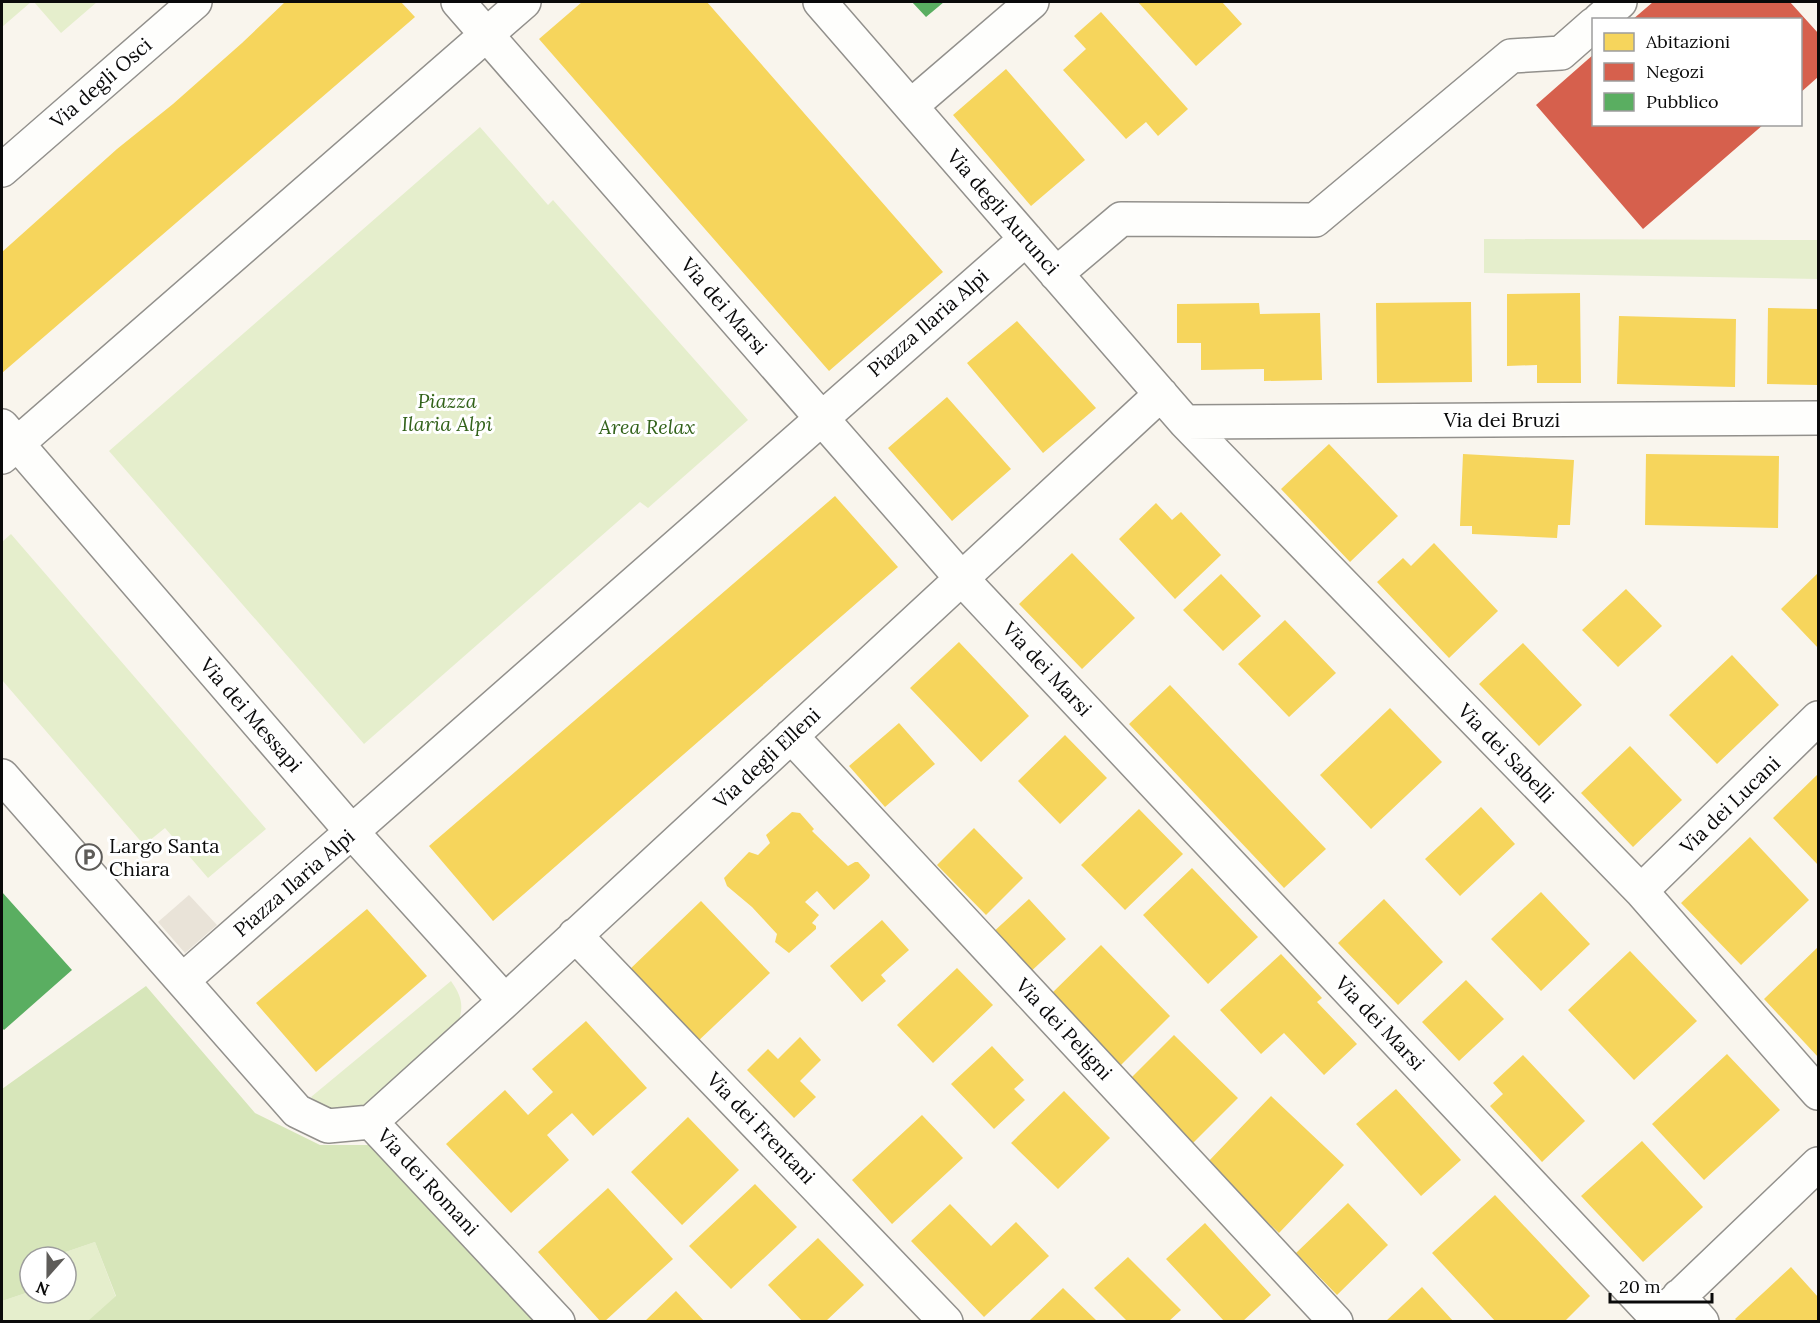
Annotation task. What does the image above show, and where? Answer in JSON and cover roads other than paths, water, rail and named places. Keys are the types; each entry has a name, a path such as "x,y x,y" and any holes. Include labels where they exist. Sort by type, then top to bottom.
{"street":[{"name":"Via degli Osci","path":"3,167 195,2"},
{"name":"Via dei Marsi","path":"458,2 962,579 1663,1312 1702,1322"},
{"path":"7,442 524,2"},
{"name":"Via degli Aurunci","path":"820,2 1185,422"},
{"path":"911,106 1032,2"},
{"path":"1601,18 1620,2"},
{"path":"1056,274 1121,219 1315,220 1511,56 1561,53 1592,25"},
{"name":"Piazza Ilaria Alpi","path":"183,980 1026,239"},
{"name":"Via degli Elleni","path":"371,1122 505,1001 1161,394"},
{"name":"Via dei Bruzi","path":"1185,422 1818,418"},
{"name":"Via dei Sabelli","path":"1185,422 1641,891 1818,1093"},
{"name":"Via dei Messapi","path":"7,442 352,832 505,1001"},
{"name":"Via dei Lucani","path":"1641,891 1818,718"},
{"name":"Via dei Peligni","path":"791,736 1336,1322"},
{"path":"2,776 183,980"},
{"name":"Via dei Frentani","path":"575,935 946,1322"},
{"name":"Via dei Romani","path":"183,980 297,1111 328,1126 371,1122 558,1322"},
{"path":"1663,1312 1818,1164"}],"place":[{"name":"Largo Santa Chiara","path":"89,857"}],"park label":[{"name":"Area Relax","path":"647,427"}]}
